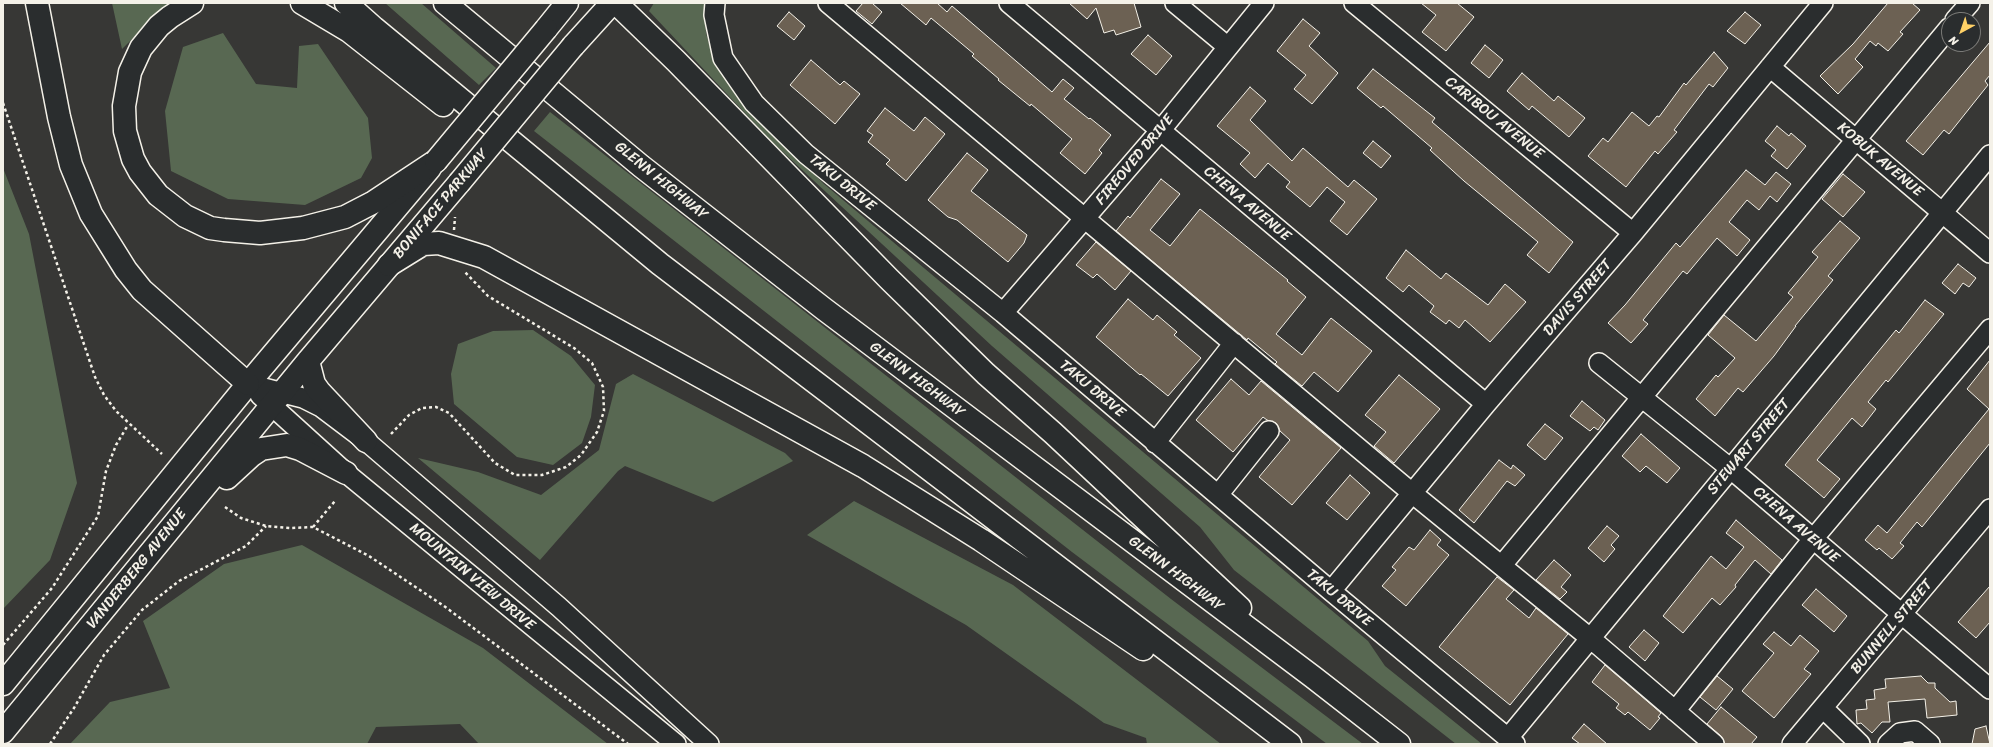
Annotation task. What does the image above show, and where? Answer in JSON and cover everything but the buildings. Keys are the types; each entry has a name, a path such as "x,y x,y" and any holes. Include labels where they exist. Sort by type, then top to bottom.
{"main road":[{"path":"38,3 59,117 71,165 91,214 126,270 142,290 248,384"},
{"path":"192,3 174,14 159,26 141,48 130,72 124,106 125,131 131,153 140,172 158,195 184,216 210,228 224,230 260,233 303,228 345,217 368,205 436,161"},
{"path":"302,3 350,31 532,174 660,264 1290,744"},
{"path":"346,3 374,28 660,264"},
{"name":"GLENN HIGHWAY","path":"445,3 641,166 824,309 1313,677 1399,744"},
{"name":"BONIFACE PARKWAY","path":"248,384 567,3"},
{"name":"BONIFACE PARKWAY","path":"278,399 308,361 573,46 612,3"},
{"path":"616,3 676,61 889,279 981,368 1197,566 1313,677"},
{"path":"389,265 422,244 439,243 484,257 863,466 981,540 1283,744"},
{"path":"308,361 314,384 319,391 366,441"},
{"name":"VANDERBERG AVENUE","path":"3,684 248,384"},
{"name":"VANDERBERG AVENUE","path":"3,732 278,399"},
{"path":"144,560 234,471 261,449 287,445 300,449 346,473"}],"street":[{"name":"TAKU DRIVE","path":"715,3 714,15 723,58 754,103 806,154 1003,313 1331,591 1512,741"},
{"path":"828,3 1412,493 1590,638 1714,744"},
{"name":"CHENA AVENUE","path":"1009,3 1486,404"},
{"path":"1175,3 1228,47"},
{"name":"FIREOVED DRIVE","path":"1003,313 1160,131 1264,3"},
{"name":"CARIBOU AVENUE","path":"1354,3 1633,233"},
{"name":"DAVIS STREET","path":"1331,591 1486,404 1633,233 1823,3"},
{"path":"1963,12 1970,3"},
{"path":"1502,565 1941,38"},
{"name":"KOBUK AVENUE","path":"1770,66 1990,253"},
{"name":"STEWART STREET","path":"1512,741 1590,638 1990,155"},
{"path":"1675,711 1813,539 1990,330"},
{"path":"1155,442 1234,343"},
{"name":"CHENA AVENUE","path":"1599,363 1730,469 1902,615 1989,685"},
{"path":"248,384 278,399 302,398 321,407 366,441 559,607 709,744"},
{"name":"MOUNTAIN VIEW DRIVE","path":"278,399 346,473 676,744"},
{"path":"1218,495 1269,431"},
{"name":"BUNNELL STREET","path":"1792,744 1990,509"},
{"path":"1823,708 1860,744"},
{"path":"1888,744 1900,733 1915,731 1930,744"}],"path":[{"path":"3,104 95,377 104,395 128,425 162,454"},
{"path":"391,434 409,415 422,408 436,407 449,413 496,463 515,475 542,475 566,467 581,455 597,432 604,411 603,387 592,363 574,348 488,296 460,266 455,247 454,224 456,215"},
{"path":"3,645 52,588 98,516 106,471 116,446 128,425"},
{"path":"313,527 335,502"},
{"path":"225,507 241,518 266,526 290,528 313,527 369,556 444,606 628,744"},
{"path":"50,744 74,708 104,655 142,610 179,581 246,546 266,526"}],"green space":[{"path":"112,3 169,3 122,49"},
{"path":"385,3 421,3 496,68 479,85"},
{"path":"654,3 705,3 706,33 714,62 738,99 824,184 1368,641 1385,666 1482,744 1456,744 1234,570 1200,527 992,346 772,142 649,11"},
{"path":"223,33 256,84 297,88 299,46 318,44 368,118 372,158 361,178 305,205 228,199 171,171 165,111 183,47"},
{"path":"550,112 1171,599 1363,744 1327,744 1072,552 534,131"},
{"path":"3,168 29,234 77,483 50,560 3,609"},
{"path":"533,330 571,356 595,385 591,417 582,443 553,465 517,457 454,404 451,374 458,344 493,331"},
{"path":"633,374 785,453 793,461 713,502 625,466 618,471 540,560 418,458 478,472 541,495 599,450 616,384"},
{"path":"854,501 1013,585 1221,744 1147,744 1146,738 1104,723 966,625 807,535"},
{"path":"302,545 483,648 608,744 479,744 460,724 376,727 367,744 70,744 110,702 170,688 143,621 224,564"}]}
